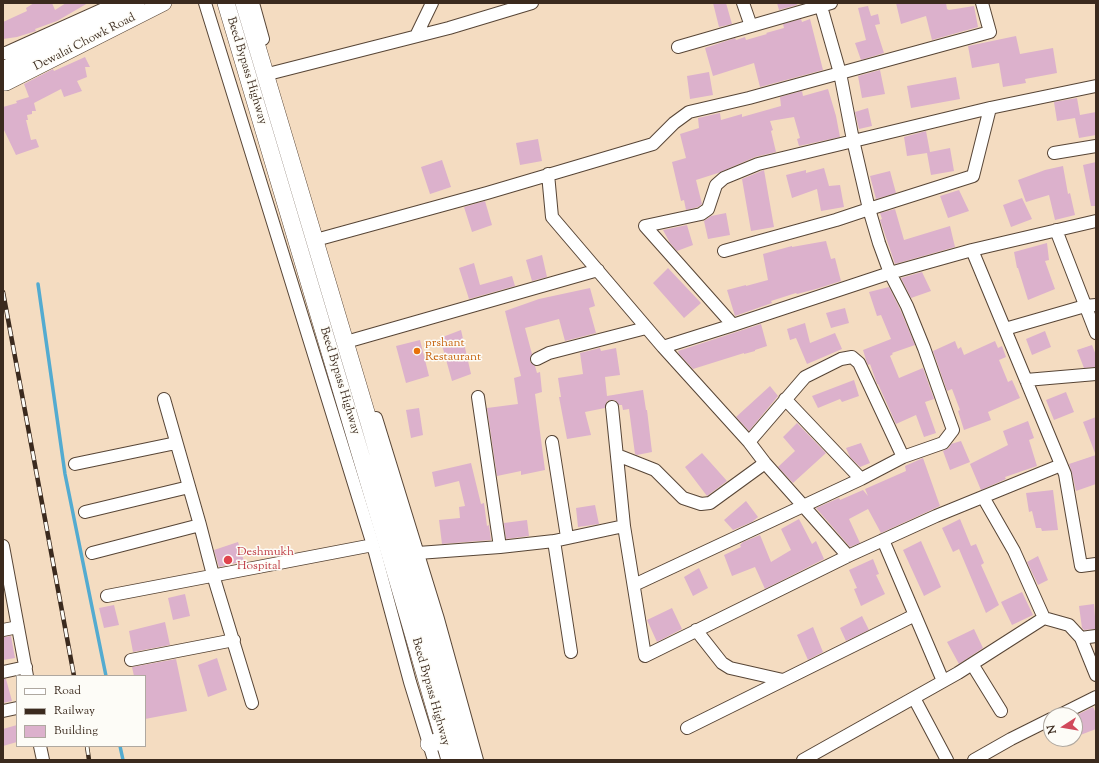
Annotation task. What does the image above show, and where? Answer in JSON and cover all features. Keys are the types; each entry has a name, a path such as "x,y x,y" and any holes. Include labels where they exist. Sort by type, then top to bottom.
{"highway":[{"name":"Beed Bypass Highway","path":"226,3 407,561"},
{"name":"Beed Bypass Highway","path":"244,3 368,419 407,561 450,760"},
{"name":"Beed Bypass Highway","path":"447,742 467,760"}],"main road":[{"name":"Dewalai Chowk Road","path":"5,76 137,3"},
{"name":"Dewalai Chowk Road","path":"5,76 164,3"}],"street":[{"path":"3,53 6,53 116,3"},
{"path":"205,3 373,545 410,682 447,742 477,760"},
{"path":"253,3 272,73 323,238 352,340 407,561 438,619 447,742"},
{"path":"422,35 432,3"},
{"path":"272,73 449,28 532,3"},
{"path":"743,3 751,26"},
{"path":"323,238 487,193 506,186 653,144 674,123 689,112 749,98 990,32 982,3"},
{"path":"634,585 861,479 903,457 943,443 953,430 924,348 907,306 890,272 868,208 824,4 678,47"},
{"path":"733,325 645,226 701,214 708,209 716,185 724,178 751,167 853,140 990,108 1096,86"},
{"path":"724,251 836,220 868,208 973,176 990,108"},
{"path":"1054,154 1096,146"},
{"path":"548,174 552,218 646,328 749,442 765,463 848,556"},
{"path":"663,347 890,272 972,250 1096,222"},
{"path":"1056,230 1091,305 1096,333"},
{"path":"972,250 1065,474 1080,566 1096,564"},
{"path":"352,340 598,270"},
{"path":"1005,329 1091,305"},
{"path":"537,358 549,353 646,328"},
{"path":"749,442 805,377 841,359 852,357 859,363 903,457"},
{"path":"1026,380 1096,374"},
{"path":"478,397 500,547"},
{"path":"164,399 213,575 252,703"},
{"path":"785,399 861,479"},
{"path":"612,407 624,526 645,656 882,540 1061,464"},
{"path":"552,442 567,537"},
{"path":"75,464 176,443"},
{"path":"617,455 655,470 683,498 701,504 710,503 765,463"},
{"path":"85,512 189,487"},
{"path":"983,497 1014,551 1044,618"},
{"path":"92,553 200,525"},
{"path":"407,561 554,540 624,526"},
{"path":"554,540 571,652"},
{"path":"882,540 943,681"},
{"path":"107,596 373,545"},
{"path":"3,546 7,584 27,672 3,672"},
{"path":"688,728 915,615"},
{"path":"803,760 972,664 1044,618 1070,625 1081,638 1096,675"},
{"path":"3,630 18,627"},
{"path":"696,630 722,663 730,668 783,680"},
{"path":"1081,638 1096,636"},
{"path":"131,660 234,640"},
{"path":"972,664 1001,711"},
{"path":"1076,707 1096,697"},
{"path":"914,698 947,760"},
{"path":"3,711 16,708"},
{"path":"974,760 1043,723"},
{"path":"40,747 43,760"}],"building":[{"path":"34,3 52,3 55,10 66,3 88,3 57,21 35,29 36,31 17,37 3,39 3,22 27,11 26,8"},
{"path":"713,3 726,3 732,24 719,27"},
{"path":"777,3 796,3 797,5 779,10"},
{"path":"896,3 946,3 947,9 949,10 974,6 978,27 932,40 926,16 901,24"},
{"path":"868,6 871,16 878,14 880,24 875,25 884,53 861,60 855,43 866,40 858,8"},
{"path":"801,19 802,22 810,19 823,70 760,87 754,63 713,76 705,48 735,38 736,40 745,37 746,40 767,34 766,33 784,28 783,24"},
{"path":"1016,36 1020,54 1053,48 1057,73 1025,79 1026,83 1003,87 999,63 972,68 968,46"},
{"path":"85,57 90,67 85,67 87,77 77,81 82,91 64,97 61,89 34,103 36,111 32,111 32,114 27,115 28,120 26,120 31,140 36,139 39,147 16,155 3,128 3,107 17,103 16,101 29,97 24,84 53,69 54,71"},
{"path":"880,70 885,94 862,98 858,76"},
{"path":"709,72 713,95 690,99 687,76"},
{"path":"956,77 960,99 911,108 907,86"},
{"path":"828,89 836,116 840,137 799,146 797,139 800,138 794,117 770,121 773,130 771,131 776,152 755,157 718,173 696,180 702,204 698,207 686,210 684,200 681,201 672,162 686,158 680,134 699,128 698,118 720,113 721,120 742,114 742,117 781,106 780,97 802,91 803,96"},
{"path":"1077,98 1080,115 1096,112 1096,135 1079,138 1075,118 1057,121 1054,102"},
{"path":"868,108 872,126 859,129 855,112"},
{"path":"926,131 930,152 950,148 954,171 931,175 927,153 907,156 904,137"},
{"path":"538,139 542,161 520,165 516,143"},
{"path":"442,160 451,187 430,194 421,167"},
{"path":"1096,162 1096,206 1091,206 1083,165"},
{"path":"1063,166 1068,194 1070,193 1075,215 1055,220 1049,195 1026,202 1018,180 1045,170"},
{"path":"824,168 829,186 840,185 844,207 821,211 817,189 792,198 786,175 806,170 806,173"},
{"path":"764,170 774,227 751,231 742,179"},
{"path":"890,171 896,193 876,199 870,176"},
{"path":"959,190 969,211 948,218 940,196"},
{"path":"1022,198 1032,219 1011,227 1003,205"},
{"path":"485,201 492,225 472,232 464,207"},
{"path":"895,209 904,240 950,226 955,247 895,264 880,220 882,219 880,213"},
{"path":"726,213 730,235 708,239 704,221 711,216"},
{"path":"687,225 693,245 677,251 670,243 663,230"},
{"path":"826,241 831,259 835,258 841,281 771,301 772,303 735,316 727,290 768,280 763,254 792,246"},
{"path":"1047,243 1049,260 1045,261 1055,289 1028,300 1017,268 1014,252"},
{"path":"542,255 547,277 532,281 526,260"},
{"path":"474,263 480,285 512,276 515,286 469,299 459,268"},
{"path":"668,268 701,303 684,318 653,283"},
{"path":"922,272 931,291 911,298 901,278"},
{"path":"889,287 915,345 892,353 893,354 890,356 899,378 923,368 934,399 925,402 936,433 924,437 916,415 896,424 877,384 870,364 868,365 867,363 863,350 891,339 881,315 877,316 869,292"},
{"path":"590,288 595,306 589,308 596,333 565,341 559,319 525,328 532,354 530,362 535,366 537,373 540,372 542,392 535,394 545,470 521,475 521,471 497,476 487,408 518,404 514,378 521,376 505,311 539,299"},
{"path":"845,308 849,323 831,328 826,313"},
{"path":"805,323 810,343 835,333 842,349 807,364 796,338 790,340 787,329"},
{"path":"761,324 767,346 755,351 693,369 679,354 678,351"},
{"path":"461,330 471,374 452,381 440,338"},
{"path":"1045,331 1051,347 1032,355 1026,339"},
{"path":"420,340 429,376 406,383 396,346"},
{"path":"955,341 958,349 961,347 964,355 995,341 998,348 1002,346 1006,357 999,360 1008,382 1012,380 1020,398 988,412 991,420 964,430 958,411 960,410 952,389 947,391 933,351"},
{"path":"1092,345 1096,355 1096,367 1084,368 1077,350"},
{"path":"600,348 601,351 616,348 620,375 605,377 607,396 643,390 652,452 637,455 635,454 629,409 623,410 622,405 619,405 615,400 607,401 605,408 585,412 591,435 567,439 559,397 561,397 558,378 583,374 580,353"},
{"path":"854,380 859,396 842,402 840,399 818,408 812,396"},
{"path":"770,386 778,396 749,431 736,417"},
{"path":"1066,392 1074,412 1054,420 1046,400"},
{"path":"419,408 423,435 411,438 406,410"},
{"path":"1096,417 1096,453 1095,453 1083,422"},
{"path":"1028,421 1034,438 1029,440 1037,466 1005,477 1006,479 981,490 970,464 1008,445 1003,431"},
{"path":"797,423 826,453 793,483 778,467 795,451 783,437"},
{"path":"961,441 970,462 950,470 943,451 949,448 951,444"},
{"path":"861,443 870,463 860,467 850,457 846,448"},
{"path":"702,453 727,481 707,496 685,467"},
{"path":"1096,455 1096,484 1076,491 1069,464"},
{"path":"923,458 940,506 881,533 868,509 849,519 860,543 850,547 816,508 863,490 868,496 865,489 906,471 905,466"},
{"path":"471,463 481,504 484,503 487,526 489,525 491,540 442,544 439,520 460,518 459,507 465,506 459,481 435,487 432,472"},
{"path":"1053,490 1058,530 1042,531 1041,528 1036,528 1032,511 1029,512 1026,493"},
{"path":"746,501 758,517 752,522 733,530 724,520"},
{"path":"595,505 599,524 578,527 576,508"},
{"path":"799,519 812,544 816,541 824,559 765,589 755,567 732,576 724,555 741,547 740,545 743,542 760,535 771,562 791,550 781,529"},
{"path":"960,519 971,546 976,544 984,563 981,565 999,605 986,613 959,549 953,552 942,528"},
{"path":"527,520 529,536 506,539 504,523"},
{"path":"921,541 941,587 924,596 903,550"},
{"path":"238,542 244,561 219,567 214,550"},
{"path":"1038,556 1048,580 1038,585 1027,562"},
{"path":"873,559 879,574 876,575 885,594 861,606 854,589 857,588 849,570"},
{"path":"699,568 708,588 693,596 684,577"},
{"path":"1022,592 1033,615 1012,625 1001,602"},
{"path":"185,594 190,616 173,620 168,598"},
{"path":"1094,604 1096,629 1084,630 1082,628 1079,606"},
{"path":"114,605 119,625 104,628 99,608"},
{"path":"672,608 682,629 657,642 647,620"},
{"path":"862,616 869,630 846,641 840,628"},
{"path":"165,622 170,645 133,652 129,631"},
{"path":"813,627 823,652 808,660 797,635"},
{"path":"974,629 983,648 959,664 947,642"},
{"path":"11,636 15,658 3,660 3,637"},
{"path":"217,658 227,690 208,697 198,665"},
{"path":"176,659 187,711 146,719 146,675 134,675 132,667"},
{"path":"3,679 6,679 12,701 3,703"},
{"path":"1093,707 1096,713 1096,729 1083,734 1083,712"},
{"path":"16,725 16,742 3,746 3,729"}],"waterway":[{"path":"38,284 65,474 106,675"},
{"path":"120,747 123,760"}],"railway":[{"path":"3,292 74,675"},
{"path":"87,747 89,760"}],"place":[{"name":"prshant Restaurant","path":"417,351"},
{"name":"Deshmukh Hospital","path":"228,560"}]}
